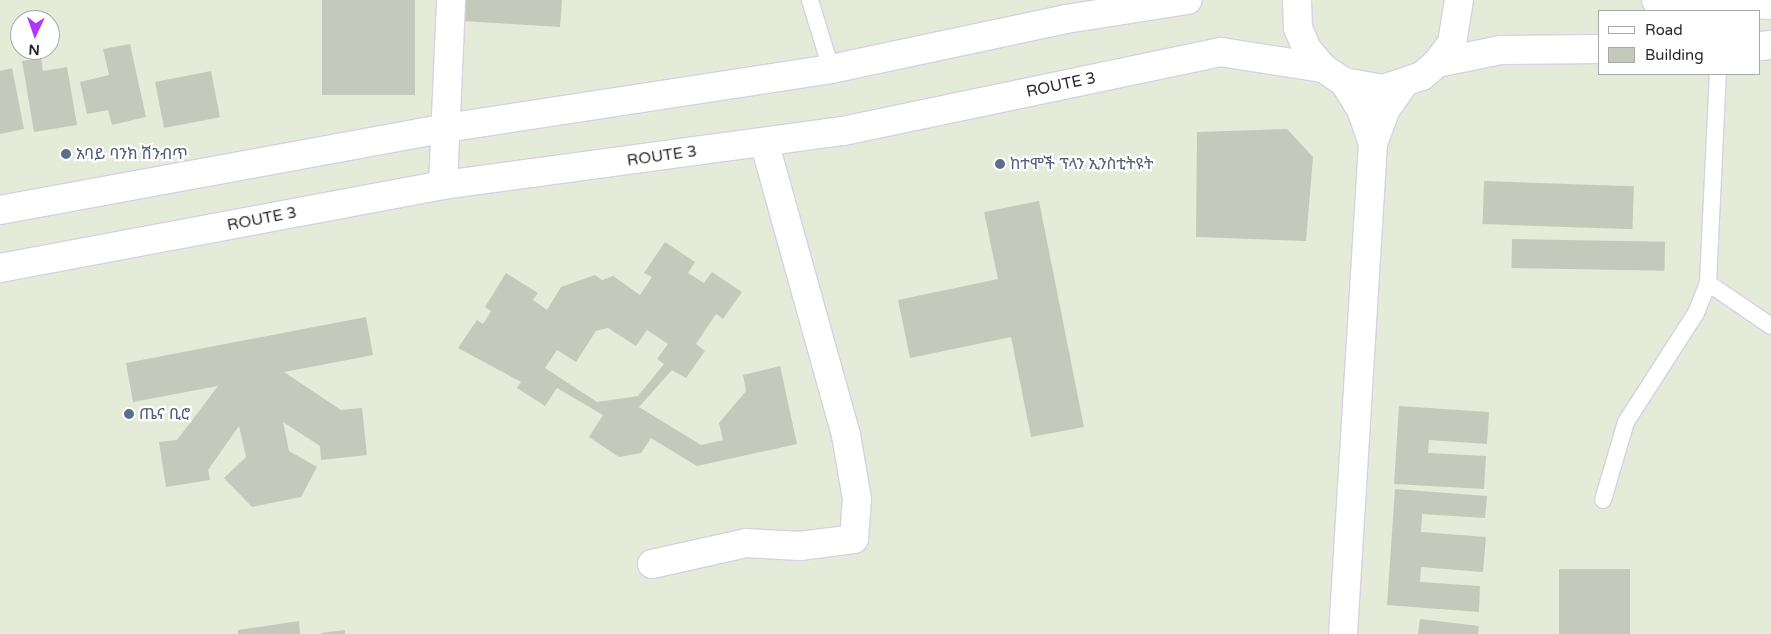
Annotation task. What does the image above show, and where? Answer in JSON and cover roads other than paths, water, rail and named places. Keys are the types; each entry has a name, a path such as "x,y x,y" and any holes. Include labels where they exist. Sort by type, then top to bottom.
{"main road":[{"path":"443,185 451,0"},
{"path":"1066,19 1097,0"},
{"path":"0,210 446,128 831,69 1066,19 1188,0"},
{"path":"1297,0 1298,28 1308,49 1333,75 1361,109 1373,144"},
{"path":"1343,634 1373,144 1386,109 1403,85 1437,63 1452,43 1459,0"},
{"path":"1656,0 1771,5"},
{"path":"1437,63 1501,50 1598,48"},
{"name":"ROUTE 3","path":"0,268 443,185 842,131 1222,52 1333,75 1383,89 1403,85"},
{"path":"652,564 746,543 800,546 854,539 857,499 846,435 764,142"}],"lane":[{"path":"810,0 831,69"},
{"path":"1603,500 1626,422 1696,313 1708,283 1718,75"},
{"path":"1708,283 1771,326"}],"place":[{"name":"አባይ ባንክ ሽንብጥ","path":"66,154"},
{"name":"ከተሞች ፕላን ኢንስቲትዩት","path":"1000,164"},
{"name":"ጤና ቢሮ","path":"129,414"}]}
